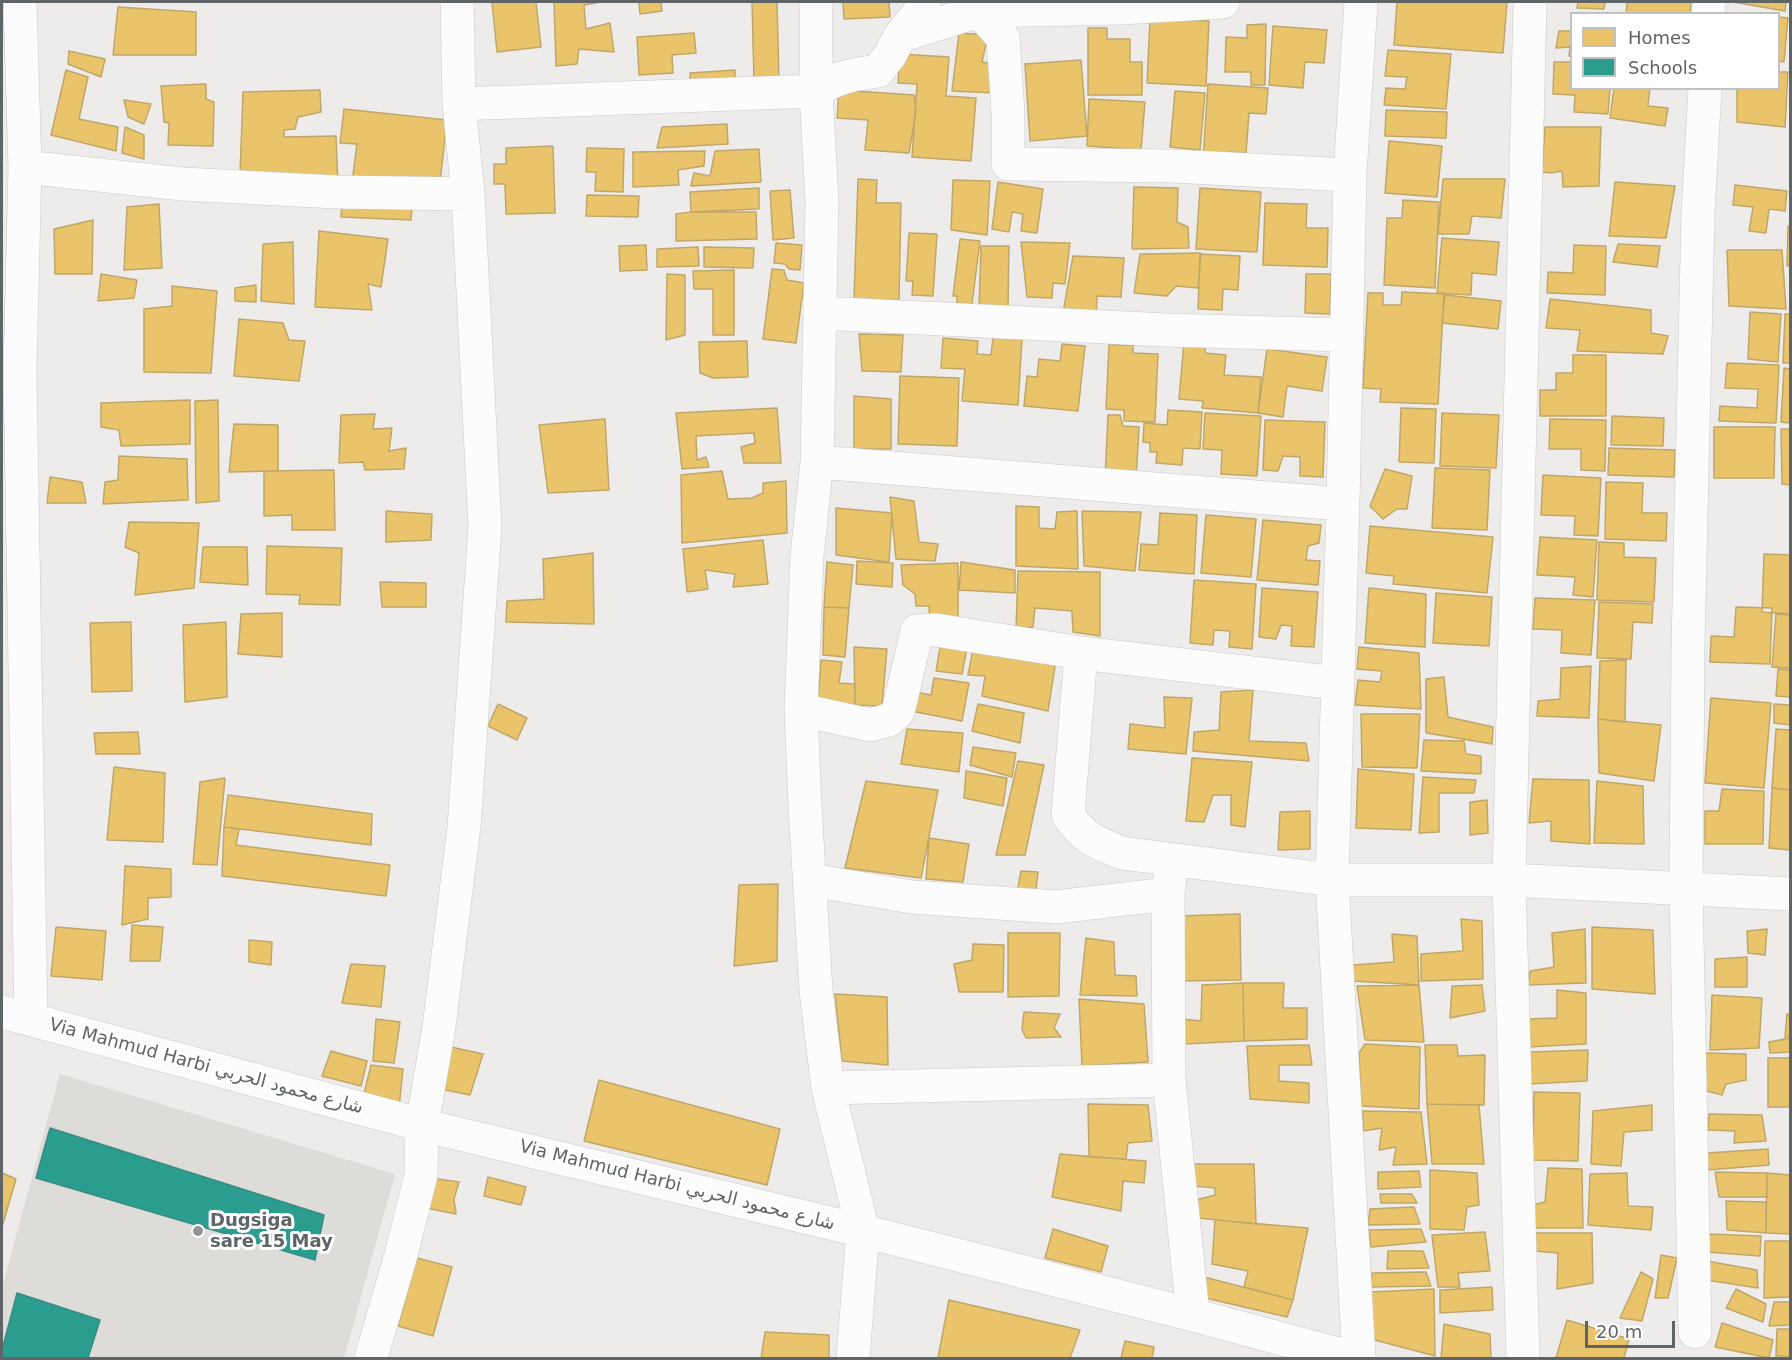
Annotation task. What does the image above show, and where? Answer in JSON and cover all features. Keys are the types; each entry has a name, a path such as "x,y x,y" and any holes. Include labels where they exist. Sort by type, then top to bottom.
{"street":[{"path":"16,1016 20,371 24,166 20,2"},
{"path":"371,1359 421,1175 422,1125 439,1027 464,827 485,527 468,194 459,104 457,2"},
{"path":"816,2 816,91 822,202 817,462 807,556 801,710 816,991 828,1088 863,1231 853,1359"},
{"path":"459,104 816,91 834,80 853,74 878,71 900,36 921,10 924,2"},
{"path":"900,36 979,11 1120,8 1223,2"},
{"path":"1359,1359 1332,880 1350,175 1361,2"},
{"path":"1523,1359 1509,880 1530,2"},
{"path":"979,11 1003,38 1008,113 1008,164 1172,166 1350,175"},
{"path":"1695,1332 1686,888 1689,576 1698,213 1705,90"},
{"path":"24,166 182,184 336,192 468,194"},
{"path":"820,313 1155,329 1346,335"},
{"path":"817,462 1343,504"},
{"path":"801,710 870,725 889,720 898,712 917,631 936,630 1080,653 1337,683"},
{"path":"1080,653 1068,815 1077,828 1094,841 1122,853 1332,880 1509,880 1791,894"},
{"path":"1172,860 1168,894 1169,1080 1193,1315"},
{"path":"810,880 912,897 1056,907 1168,894"},
{"name":"Via Mahmud Harbi شارع محمود الحربي","path":"16,1016 422,1125 863,1231 1193,1315 1353,1359"},
{"path":"828,1088 1169,1080"}],"shaded area":[{"name":"Dugsiga sare 15 May","path":"60,1074 395,1174 344,1358 2,1358 2,1288"}],"building: Homes":[{"path":"492,2 536,2 541,47 497,52"},
{"path":"554,2 601,2 584,5 586,29 610,23 614,52 579,49 577,64 556,66"},
{"path":"639,2 661,2 662,11 640,14"},
{"path":"752,2 777,2 779,81 754,81"},
{"path":"843,2 889,2 890,17 844,19"},
{"path":"1397,2 1507,2 1503,53 1394,45"},
{"path":"1578,2 1605,2 1604,9 1577,8"},
{"path":"1627,2 1691,2 1690,12 1626,12"},
{"path":"1733,2 1786,2 1785,11"},
{"path":"118,7 196,12 196,55 113,55"},
{"path":"1780,17 1788,18 1784,62 1780,61"},
{"path":"1150,19 1209,21 1206,86 1147,83"},
{"path":"1266,24 1265,85 1251,85 1251,72 1225,72 1226,37 1247,38 1247,25"},
{"path":"1273,26 1327,30 1324,63 1305,62 1303,88 1269,85"},
{"path":"1088,28 1107,28 1107,39 1130,39 1130,62 1142,62 1142,95 1088,95"},
{"path":"1559,31 1570,31 1570,47 1556,48"},
{"path":"694,33 696,53 672,55 673,73 639,75 637,37"},
{"path":"959,33 988,35 982,62 1000,65 996,93 952,91"},
{"path":"1388,50 1451,54 1446,109 1384,105 1386,88 1405,89 1407,77 1385,76"},
{"path":"69,51 105,59 101,77 68,64"},
{"path":"900,54 949,57 946,96 976,98 971,161 912,157 917,84 898,83"},
{"path":"1081,60 1087,136 1030,141 1025,64"},
{"path":"1554,62 1570,62 1570,90 1610,90 1608,114 1574,112 1575,95 1553,94"},
{"path":"66,70 88,77 79,119 118,127 116,151 51,135"},
{"path":"735,70 735,87 691,89 690,73"},
{"path":"1780,72 1788,72 1785,127 1737,122 1737,90 1780,90"},
{"path":"206,84 206,99 214,102 213,146 168,145 169,123 164,122 161,86"},
{"path":"1208,84 1268,88 1266,114 1249,113 1246,153 1228,152 1227,161 1203,159"},
{"path":"320,90 321,112 298,117 295,129 284,130 284,137 336,136 338,186 240,175 243,92"},
{"path":"839,90 914,95 916,111 909,153 865,150 868,120 837,118"},
{"path":"1614,90 1650,90 1648,106 1668,108 1665,126 1610,118"},
{"path":"1175,91 1205,93 1200,150 1170,147"},
{"path":"1089,99 1145,102 1141,150 1087,146"},
{"path":"124,100 151,104 144,124 128,117"},
{"path":"344,109 447,120 439,191 352,182 357,144 340,143"},
{"path":"1386,110 1447,112 1446,138 1385,136"},
{"path":"727,124 728,144 657,148 662,127"},
{"path":"125,127 144,135 144,159 122,153"},
{"path":"1545,127 1601,127 1599,186 1563,187 1562,171 1542,172"},
{"path":"1389,141 1442,146 1437,197 1385,193"},
{"path":"553,146 555,213 506,214 505,184 494,184 494,164 506,164 506,148"},
{"path":"587,148 624,149 623,192 595,191 596,172 586,172"},
{"path":"759,149 761,182 691,186 694,173 710,176 715,151"},
{"path":"705,151 704,166 678,170 679,185 633,187 633,152"},
{"path":"858,179 877,180 876,203 901,203 899,300 854,299"},
{"path":"1443,179 1505,179 1501,218 1472,216 1469,234 1438,234"},
{"path":"953,180 990,181 987,235 951,230"},
{"path":"998,182 1043,189 1037,233 1021,231 1023,214 1012,212 1009,232 992,229"},
{"path":"1615,182 1675,186 1666,238 1609,236"},
{"path":"1735,185 1787,191 1785,211 1769,209 1766,233 1749,231 1753,207 1733,205"},
{"path":"1134,187 1178,188 1177,222 1188,227 1189,248 1132,249"},
{"path":"759,188 759,209 691,212 690,192"},
{"path":"1200,188 1261,192 1257,252 1196,249"},
{"path":"790,190 794,238 773,240 770,191"},
{"path":"587,195 639,196 638,217 586,216"},
{"path":"1403,200 1439,202 1435,288 1384,285 1387,218 1402,218"},
{"path":"342,202 412,205 411,220 341,217"},
{"path":"1265,203 1307,204 1306,228 1328,228 1327,267 1263,265"},
{"path":"159,204 162,268 124,270 127,207"},
{"path":"756,212 757,239 676,241 676,214"},
{"path":"93,220 92,274 55,274 54,229"},
{"path":"1788,226 1790,226 1790,266 1787,266"},
{"path":"319,231 388,239 381,287 368,284 372,310 315,307"},
{"path":"909,233 937,234 933,296 912,295 913,281 906,281"},
{"path":"1442,238 1499,242 1496,275 1472,273 1471,295 1437,293"},
{"path":"960,239 980,241 972,304 957,303 957,296 953,296"},
{"path":"293,242 294,304 261,301 263,244"},
{"path":"1021,242 1070,243 1065,284 1053,283 1052,298 1027,297"},
{"path":"776,243 802,245 800,270 789,269 785,264 774,263"},
{"path":"1618,244 1660,246 1657,267 1613,262"},
{"path":"646,245 647,270 620,271 619,246"},
{"path":"1574,245 1606,246 1605,295 1547,293 1548,272 1573,273"},
{"path":"981,246 1009,246 1008,309 979,309"},
{"path":"698,247 699,266 657,267 657,249"},
{"path":"704,247 754,248 753,268 704,267"},
{"path":"1727,250 1782,250 1786,309 1729,306"},
{"path":"1201,253 1198,288 1176,286 1167,296 1134,293 1140,254"},
{"path":"1200,254 1240,256 1238,290 1223,289 1222,310 1198,309"},
{"path":"1073,256 1124,258 1121,297 1097,296 1096,321 1062,319"},
{"path":"772,269 784,270 787,280 804,283 796,343 763,339"},
{"path":"734,270 734,335 713,335 713,289 694,289 693,271"},
{"path":"101,274 137,280 134,298 98,301"},
{"path":"667,274 685,275 685,335 666,340"},
{"path":"1306,274 1331,274 1330,314 1305,313"},
{"path":"256,285 256,302 235,301 235,288"},
{"path":"172,286 217,291 211,373 144,372 144,309 172,306"},
{"path":"1402,292 1444,294 1438,404 1380,402 1381,389 1363,388 1368,293 1383,293 1383,305 1401,305"},
{"path":"1445,295 1501,301 1498,329 1442,323"},
{"path":"1550,299 1651,310 1651,333 1668,336 1663,354 1577,351 1580,330 1546,328"},
{"path":"1750,312 1781,314 1778,362 1748,359"},
{"path":"1785,314 1790,314 1790,363 1783,363"},
{"path":"239,319 283,323 289,340 305,341 299,381 234,376"},
{"path":"859,334 903,335 901,372 862,371"},
{"path":"993,337 1022,339 1018,405 962,401 965,369 941,368 943,338 978,341 977,354 991,355"},
{"path":"747,341 748,377 713,378 700,373 699,342"},
{"path":"1184,342 1205,344 1205,353 1226,355 1224,375 1261,377 1258,413 1202,408 1203,401 1179,399"},
{"path":"1062,344 1085,346 1078,411 1024,406 1027,376 1037,377 1039,359 1060,361"},
{"path":"1109,345 1133,345 1133,353 1158,354 1155,422 1124,421 1124,410 1106,409"},
{"path":"1267,349 1327,357 1322,391 1287,386 1283,417 1258,413"},
{"path":"1573,355 1606,355 1606,416 1540,416 1540,390 1556,390 1556,373 1573,373"},
{"path":"1727,363 1779,365 1776,423 1719,421 1720,406 1757,408 1758,389 1725,388"},
{"path":"1784,368 1790,369 1790,423 1781,422"},
{"path":"900,376 959,378 957,446 898,444"},
{"path":"854,396 891,399 891,449 854,449"},
{"path":"190,400 190,444 121,446 119,430 101,427 101,403"},
{"path":"218,400 219,501 196,503 195,401"},
{"path":"777,408 781,463 744,463 741,447 755,443 754,433 696,436 697,460 706,457 709,467 682,469 676,413"},
{"path":"1401,408 1436,409 1434,463 1399,462"},
{"path":"1168,410 1202,412 1200,449 1183,448 1182,465 1156,463 1157,452 1150,452 1150,443 1143,442 1144,423 1167,425"},
{"path":"1205,413 1261,416 1257,476 1221,474 1222,450 1203,449"},
{"path":"1442,413 1499,415 1496,468 1440,466"},
{"path":"375,414 373,429 392,428 389,451 406,448 404,469 365,470 363,462 339,463 341,415"},
{"path":"1108,415 1120,415 1123,426 1139,427 1136,480 1105,478"},
{"path":"1612,416 1664,418 1663,446 1611,445"},
{"path":"605,419 609,490 548,493 539,425"},
{"path":"1550,419 1606,420 1605,471 1581,470 1581,449 1549,449"},
{"path":"1265,420 1325,422 1323,477 1300,476 1300,457 1283,456 1278,471 1263,470"},
{"path":"234,424 278,425 278,471 229,472"},
{"path":"1714,427 1775,427 1774,478 1714,478"},
{"path":"1781,429 1790,429 1790,485 1782,484"},
{"path":"1609,448 1675,450 1674,477 1608,475"},
{"path":"119,456 187,459 188,500 103,504 105,482 118,480"},
{"path":"1435,468 1490,470 1487,530 1432,528"},
{"path":"1385,469 1412,476 1407,509 1397,509 1383,519 1370,506"},
{"path":"334,470 335,530 292,530 292,515 264,516 264,471"},
{"path":"722,471 728,499 752,498 763,493 763,483 786,481 787,533 682,543 681,475"},
{"path":"1543,475 1601,478 1598,536 1574,535 1575,516 1541,515"},
{"path":"50,477 82,482 86,503 47,503"},
{"path":"1606,482 1643,483 1642,513 1667,513 1666,541 1605,539"},
{"path":"890,497 914,501 919,542 938,544 935,561 896,559"},
{"path":"1016,506 1039,507 1039,528 1055,529 1057,512 1077,511 1078,569 1016,566"},
{"path":"836,508 892,513 889,562 836,555"},
{"path":"386,511 432,514 431,540 386,542"},
{"path":"1082,511 1141,512 1135,571 1084,566"},
{"path":"1160,513 1197,515 1194,574 1139,570 1141,544 1158,545"},
{"path":"1206,515 1256,519 1251,577 1201,573"},
{"path":"1263,520 1321,525 1319,543 1308,546 1306,560 1320,561 1318,585 1257,580"},
{"path":"129,522 199,523 194,588 135,595 139,553 125,547"},
{"path":"1370,526 1493,537 1487,593 1393,584 1394,576 1366,573"},
{"path":"1540,537 1597,540 1593,597 1573,595 1575,577 1537,575"},
{"path":"763,540 768,584 733,587 735,574 705,570 708,589 687,592 683,549"},
{"path":"1599,542 1624,543 1624,557 1656,558 1654,602 1597,600"},
{"path":"267,546 342,548 340,605 299,604 300,595 266,594"},
{"path":"203,547 247,547 248,585 200,582"},
{"path":"593,553 594,624 506,622 507,601 544,599 543,559"},
{"path":"1764,554 1790,555 1790,614 1762,612"},
{"path":"857,561 893,563 892,587 856,584"},
{"path":"827,562 853,565 849,608 824,607"},
{"path":"961,562 1015,570 1015,593 959,590"},
{"path":"958,563 958,622 930,623 929,606 916,606 915,594 903,585 901,565"},
{"path":"1018,571 1100,572 1100,636 1073,632 1072,611 1035,608 1033,627 1016,628"},
{"path":"1194,580 1256,584 1252,649 1229,647 1230,631 1214,630 1213,645 1190,643"},
{"path":"380,582 426,583 426,607 382,607"},
{"path":"1262,588 1318,592 1314,647 1291,646 1292,626 1281,625 1276,639 1259,637"},
{"path":"1369,588 1426,594 1425,647 1365,643"},
{"path":"1436,593 1492,597 1489,646 1433,643"},
{"path":"1535,598 1595,600 1591,655 1561,653 1562,630 1533,629"},
{"path":"1599,602 1653,604 1652,623 1633,622 1631,659 1597,658"},
{"path":"824,607 849,608 845,657 823,655"},
{"path":"1736,607 1772,608 1770,664 1710,662 1711,636 1734,637"},
{"path":"282,613 282,657 238,654 241,614"},
{"path":"1776,614 1790,615 1790,668 1772,667"},
{"path":"131,622 132,691 92,692 90,623"},
{"path":"226,622 227,697 185,702 183,625"},
{"path":"854,647 887,649 882,706 855,705"},
{"path":"940,647 967,648 962,674 936,671"},
{"path":"1359,647 1419,653 1421,709 1355,705 1358,680 1380,682 1382,671 1357,669"},
{"path":"973,649 1056,660 1048,711 982,696 985,676 968,675"},
{"path":"821,660 842,662 839,683 855,684 855,705 818,702"},
{"path":"1626,660 1625,722 1598,719 1600,661"},
{"path":"1591,666 1589,718 1537,716 1538,701 1560,699 1561,668"},
{"path":"1778,669 1790,670 1790,697 1776,696"},
{"path":"1444,677 1448,717 1493,727 1492,744 1426,733 1426,679"},
{"path":"934,678 969,683 962,721 906,710 910,691 931,695"},
{"path":"1253,690 1249,741 1306,743 1309,761 1193,751 1194,732 1219,730 1221,692"},
{"path":"1164,697 1192,698 1186,754 1128,749 1130,724 1165,728"},
{"path":"1711,698 1771,703 1764,788 1705,783"},
{"path":"498,704 527,718 517,740 488,726"},
{"path":"978,704 1024,713 1020,743 972,731"},
{"path":"1774,704 1790,705 1790,725 1774,723"},
{"path":"1361,714 1420,714 1417,768 1362,767"},
{"path":"1598,719 1661,725 1654,781 1599,773"},
{"path":"907,729 963,733 959,772 901,764"},
{"path":"1776,729 1790,730 1790,790 1772,788"},
{"path":"138,732 140,754 96,754 94,733"},
{"path":"1424,740 1464,741 1466,754 1481,756 1481,774 1421,771"},
{"path":"973,747 1016,753 1012,777 970,765"},
{"path":"1192,758 1252,762 1245,827 1231,825 1231,795 1213,795 1204,822 1186,821"},
{"path":"1018,761 1044,765 1025,855 996,855"},
{"path":"114,767 165,773 163,842 107,840"},
{"path":"1358,769 1414,774 1411,830 1356,828"},
{"path":"966,771 1007,778 1003,806 964,798"},
{"path":"1423,777 1476,780 1474,793 1439,793 1439,832 1419,833"},
{"path":"225,778 217,865 193,864 200,782"},
{"path":"1533,779 1589,780 1590,844 1551,841 1551,821 1529,823"},
{"path":"866,781 938,790 921,878 845,868"},
{"path":"1597,781 1643,786 1644,844 1594,843"},
{"path":"1772,788 1790,790 1790,850 1769,848"},
{"path":"1722,789 1764,791 1763,844 1705,844 1705,811 1719,811"},
{"path":"228,795 372,814 371,845 224,827"},
{"path":"1487,800 1488,833 1470,835 1470,802"},
{"path":"1310,811 1310,849 1278,850 1280,812"},
{"path":"224,827 239,829 236,845 390,865 386,896 222,876"},
{"path":"929,838 969,844 963,882 926,879"},
{"path":"125,866 171,869 171,897 148,898 148,919 122,925"},
{"path":"1021,871 1038,872 1035,898 1017,893"},
{"path":"778,884 777,961 734,966 739,885"},
{"path":"1240,914 1241,980 1178,981 1178,916"},
{"path":"1461,919 1482,921 1483,979 1421,981 1421,954 1463,951"},
{"path":"132,925 163,927 160,961 130,961"},
{"path":"56,927 106,931 102,980 51,976"},
{"path":"1592,927 1653,930 1655,994 1592,989"},
{"path":"1585,929 1586,983 1528,985 1530,971 1554,967 1552,933"},
{"path":"1767,929 1765,955 1748,953 1747,931"},
{"path":"1008,933 1060,933 1059,996 1008,997"},
{"path":"1392,934 1417,936 1419,985 1353,981 1353,965 1394,962"},
{"path":"1086,938 1114,942 1115,975 1136,976 1137,996 1080,995"},
{"path":"249,940 272,942 271,965 249,962"},
{"path":"973,944 1004,945 1003,992 959,992 954,964 972,960"},
{"path":"1747,957 1747,987 1715,987 1715,959"},
{"path":"351,964 385,966 381,1007 342,1003"},
{"path":"1243,983 1284,983 1283,1008 1307,1008 1307,1039 1244,1041"},
{"path":"1243,983 1244,1041 1185,1044 1183,1019 1201,1021 1202,985"},
{"path":"1419,985 1424,1042 1365,1040 1357,986"},
{"path":"1482,985 1485,1011 1450,1018 1452,986"},
{"path":"1557,990 1586,993 1586,1044 1527,1047 1528,1019 1557,1018"},
{"path":"835,994 887,997 888,1065 842,1061"},
{"path":"1712,995 1762,998 1759,1048 1710,1050"},
{"path":"1079,999 1144,1004 1148,1062 1082,1066"},
{"path":"1024,1012 1060,1014 1054,1028 1061,1037 1026,1038 1022,1029"},
{"path":"1787,1014 1790,1014 1790,1036 1785,1037"},
{"path":"376,1019 400,1022 394,1063 373,1061"},
{"path":"1790,1038 1790,1052 1770,1053 1769,1042"},
{"path":"1365,1044 1420,1047 1419,1109 1361,1106 1359,1053"},
{"path":"1309,1045 1312,1065 1279,1065 1279,1081 1309,1083 1309,1103 1250,1099 1247,1046"},
{"path":"1425,1045 1457,1045 1458,1056 1485,1055 1484,1105 1427,1104"},
{"path":"451,1047 483,1054 470,1095 445,1090"},
{"path":"1588,1050 1587,1081 1528,1084 1530,1052"},
{"path":"331,1051 367,1061 361,1086 322,1076"},
{"path":"1705,1053 1746,1054 1746,1080 1726,1084 1722,1095 1703,1090"},
{"path":"1768,1058 1790,1058 1790,1107 1768,1107"},
{"path":"371,1065 403,1069 399,1108 362,1102"},
{"path":"599,1080 780,1129 767,1185 584,1141"},
{"path":"1534,1092 1580,1093 1578,1161 1533,1160"},
{"path":"1088,1104 1148,1105 1152,1141 1128,1143 1126,1159 1089,1157"},
{"path":"1427,1104 1479,1105 1484,1164 1432,1164"},
{"path":"1652,1105 1652,1130 1624,1132 1621,1166 1591,1164 1593,1111"},
{"path":"1363,1111 1421,1112 1427,1164 1393,1165 1396,1147 1379,1150 1382,1128 1363,1131"},
{"path":"1709,1114 1762,1115 1766,1141 1734,1143 1735,1131 1708,1130"},
{"path":"1768,1149 1769,1165 1708,1170 1707,1153"},
{"path":"1060,1154 1146,1161 1144,1183 1123,1181 1121,1211 1052,1197"},
{"path":"1193,1164 1254,1164 1256,1224 1198,1218 1196,1200 1215,1195 1215,1188 1195,1186"},
{"path":"1548,1168 1582,1169 1583,1228 1531,1228 1528,1206 1545,1202"},
{"path":"1430,1170 1477,1173 1479,1205 1467,1207 1464,1230 1430,1229"},
{"path":"1419,1171 1421,1187 1378,1189 1378,1172"},
{"path":"1715,1172 1767,1173 1767,1197 1719,1197"},
{"path":"2,1173 16,1179 2,1227"},
{"path":"1627,1173 1628,1206 1653,1207 1651,1230 1588,1225 1590,1174"},
{"path":"1767,1173 1790,1175 1790,1234 1766,1233"},
{"path":"488,1177 526,1187 521,1205 484,1196"},
{"path":"431,1178 459,1182 454,1199 456,1214 426,1208"},
{"path":"1380,1194 1412,1194 1417,1203 1381,1203"},
{"path":"1726,1201 1766,1202 1766,1233 1727,1230"},
{"path":"1414,1207 1420,1224 1368,1225 1370,1209"},
{"path":"1215,1220 1308,1228 1293,1300 1244,1287 1248,1271 1212,1264"},
{"path":"1053,1229 1108,1246 1101,1272 1045,1258"},
{"path":"1421,1229 1426,1242 1371,1247 1369,1230"},
{"path":"1485,1232 1490,1271 1458,1273 1460,1287 1438,1287 1432,1235"},
{"path":"1535,1233 1592,1233 1593,1283 1557,1289 1558,1253 1534,1251"},
{"path":"1708,1234 1761,1236 1760,1256 1706,1252"},
{"path":"1765,1241 1790,1241 1790,1297 1764,1298"},
{"path":"1388,1251 1423,1251 1429,1268 1387,1269"},
{"path":"1661,1255 1677,1258 1668,1298 1655,1298"},
{"path":"417,1258 452,1267 433,1336 398,1326"},
{"path":"1707,1261 1757,1270 1758,1288 1706,1280"},
{"path":"1426,1272 1431,1286 1370,1287 1372,1273"},
{"path":"1641,1272 1653,1279 1642,1321 1620,1318"},
{"path":"1204,1277 1293,1300 1287,1317 1201,1297"},
{"path":"1492,1287 1493,1310 1440,1313 1440,1290"},
{"path":"1434,1289 1435,1356 1371,1339 1371,1292"},
{"path":"1736,1289 1766,1304 1763,1322 1726,1308"},
{"path":"949,1300 1080,1330 1070,1358 938,1358"},
{"path":"1774,1302 1790,1302 1790,1325 1769,1326"},
{"path":"1567,1320 1629,1339 1624,1358 1556,1358"},
{"path":"1722,1323 1773,1340 1769,1358 1715,1347"},
{"path":"1444,1324 1490,1334 1491,1358 1441,1358"},
{"path":"1777,1329 1790,1329 1790,1356 1776,1356"},
{"path":"765,1332 829,1335 829,1358 761,1358"},
{"path":"1125,1341 1154,1347 1152,1358 1121,1358"}],"building: Schools":[{"path":"50,1128 324,1215 315,1260 36,1178"},
{"path":"17,1293 100,1320 88,1358 2,1358"}],"place":[{"name":"Dugsiga sare 15 May","path":"198,1231"}]}
